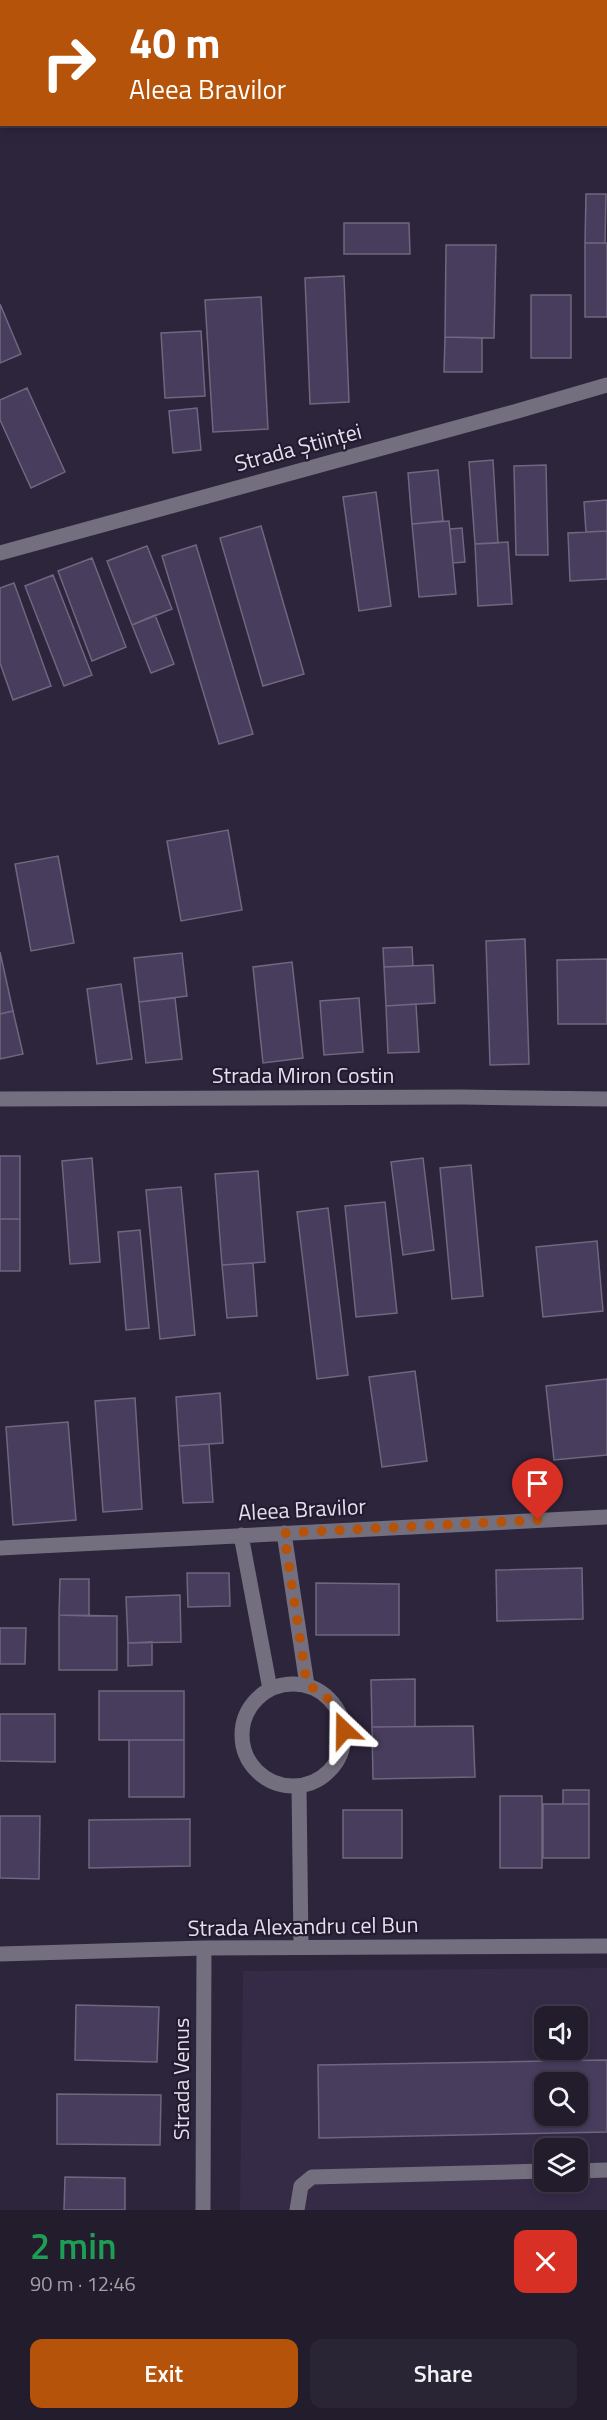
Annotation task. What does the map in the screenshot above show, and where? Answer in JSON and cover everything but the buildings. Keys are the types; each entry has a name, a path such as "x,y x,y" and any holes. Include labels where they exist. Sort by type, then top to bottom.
{"street":[{"name":"Strada Științei","path":"0,553 607,385"},
{"name":"Strada Miron Costin","path":"0,1099 461,1097 607,1099"},
{"name":"Aleea Bravilor","path":"0,1548 607,1517"},
{"path":"284,1533 307,1685"},
{"path":"241,1535 270,1689"},
{"path":"289,1683 307,1685 320,1691 334,1703 344,1730 343,1747 335,1764 322,1777 299,1786 275,1784 252,1767 244,1751 241,1738 243,1721 251,1705 270,1689 289,1683"},
{"path":"299,1786 302,1947"},
{"name":"Strada Alexandru cel Bun","path":"0,1954 204,1948 607,1946"},
{"name":"Strada Venus","path":"203,2210 204,1948"},
{"path":"588,2171 607,2170"},
{"path":"297,2210 301,2186 312,2177 534,2172"}],"shaded area":[{"path":"607,1968 607,2210 240,2210 243,1971"}],"route":[{"path":"344,1730 334,1703 320,1691 307,1685 284,1533 538,1520"}]}
